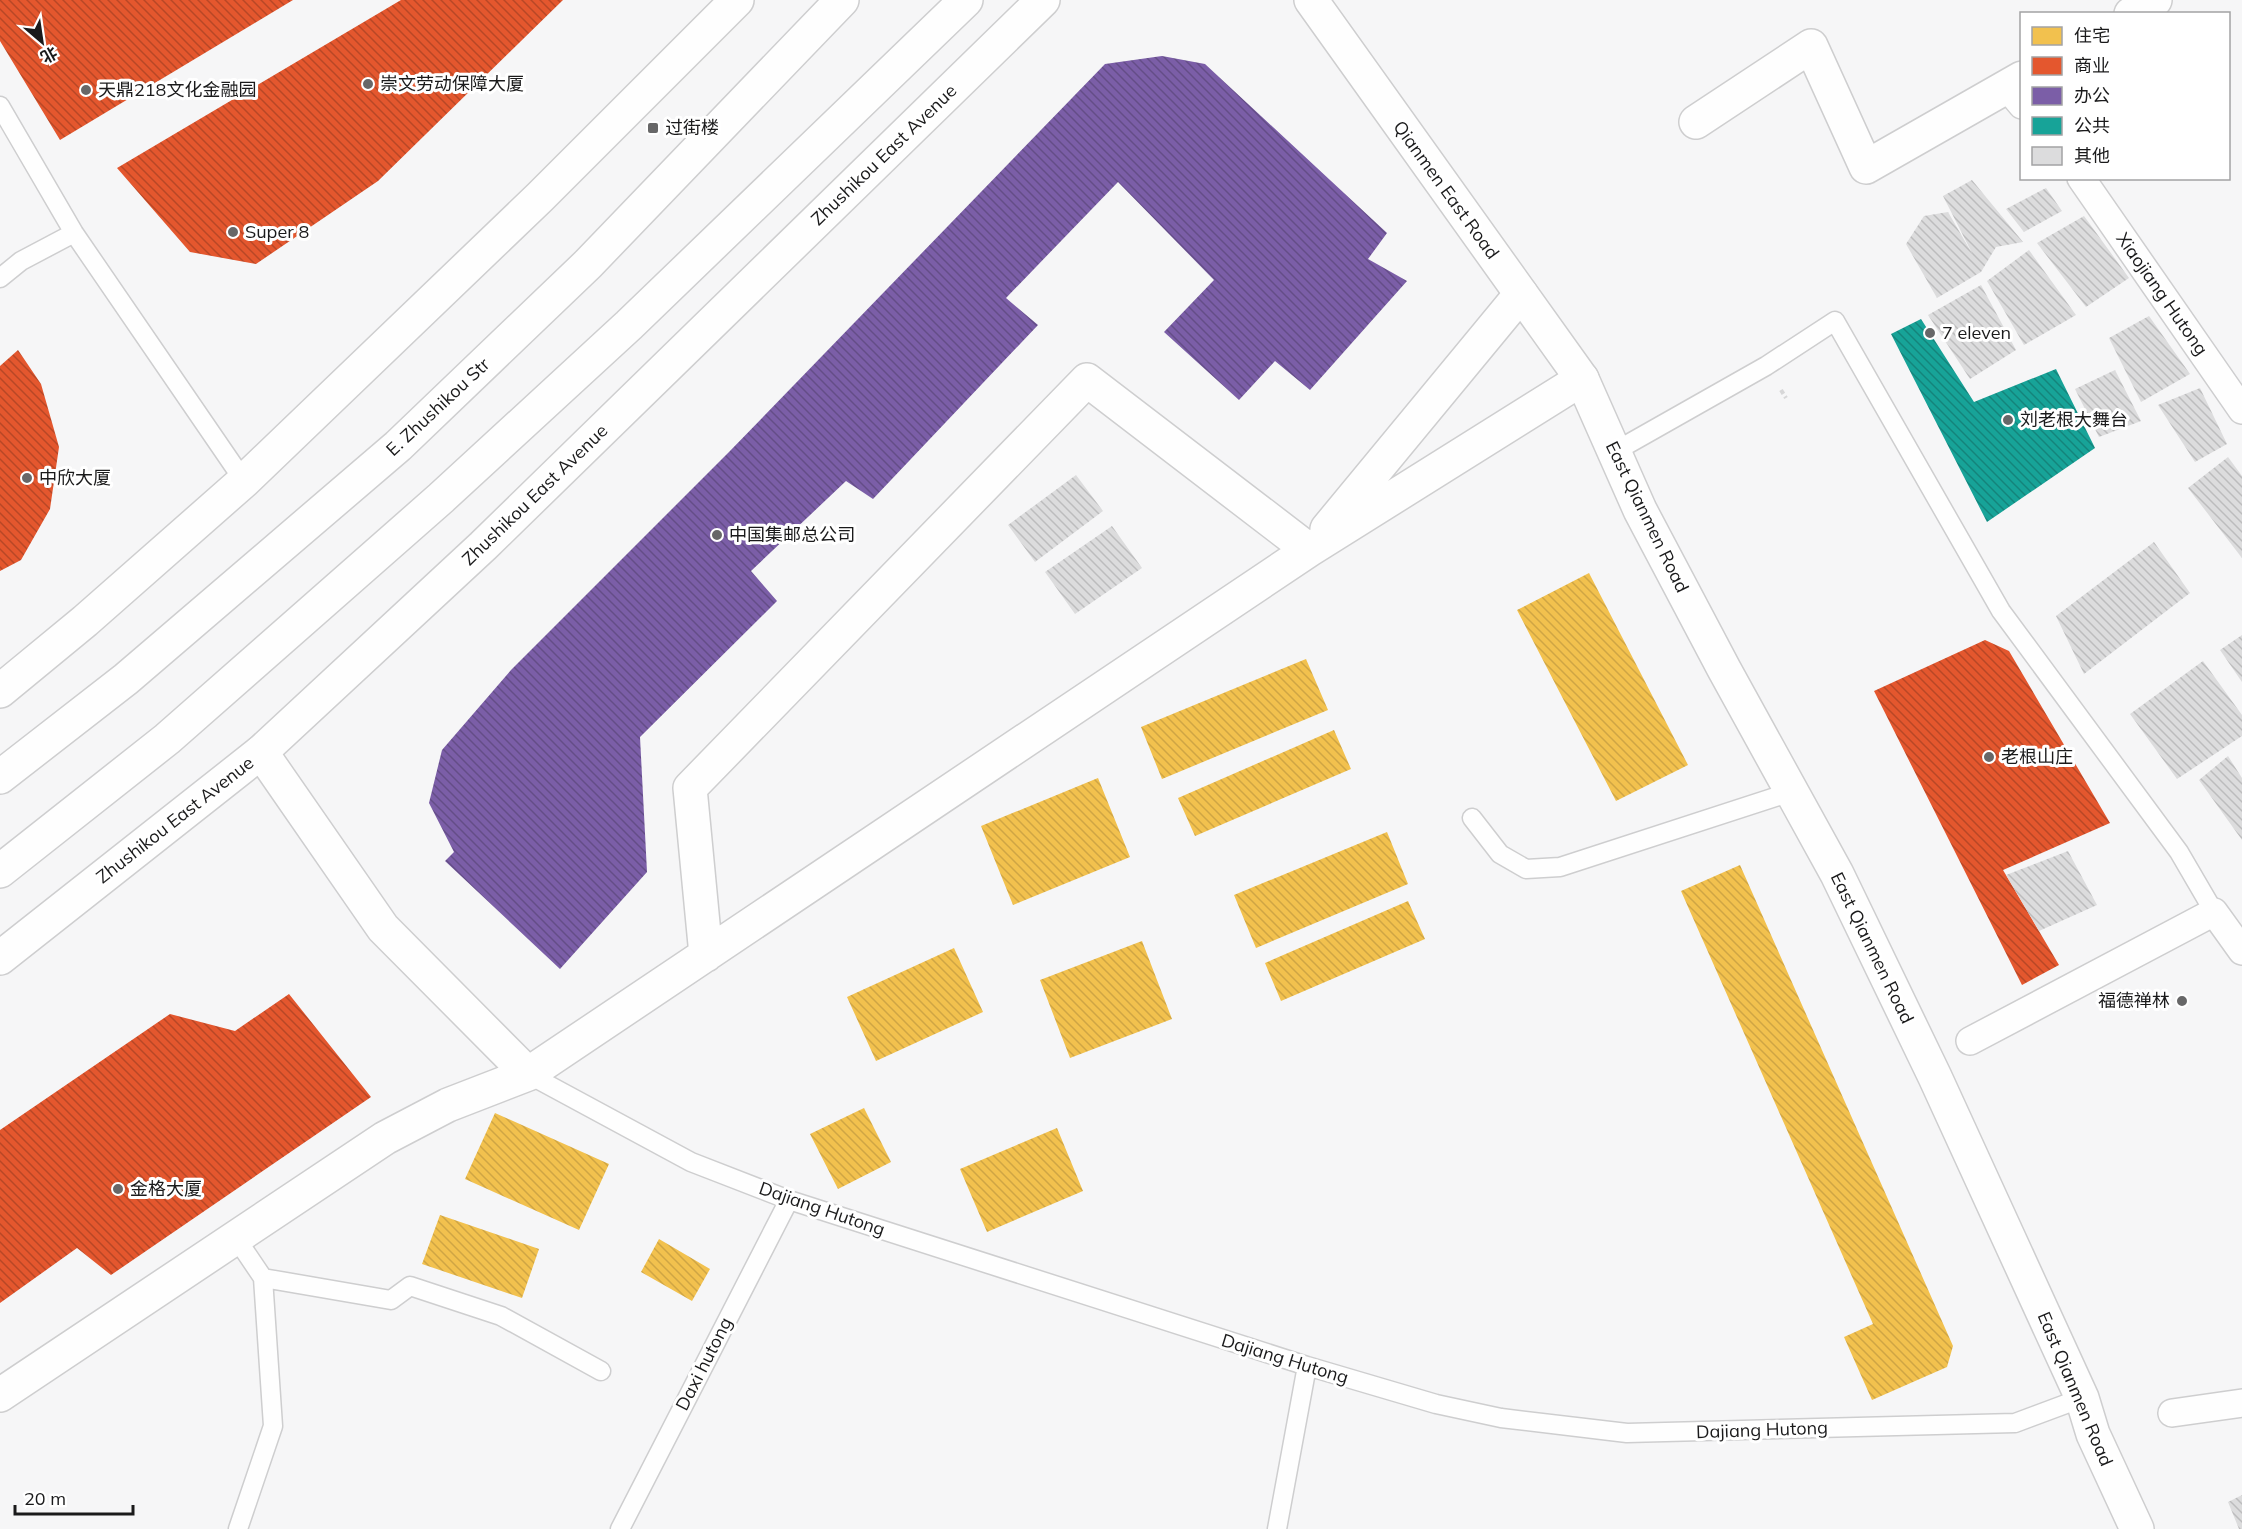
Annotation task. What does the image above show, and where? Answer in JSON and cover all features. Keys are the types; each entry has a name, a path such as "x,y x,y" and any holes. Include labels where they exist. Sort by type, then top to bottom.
{"street":[{"path":"0,691 85,621 244,481 531,205 737,0"},
{"name":"E. Zhushikou Str","path":"0,777 126,678 398,446 588,264 842,0"},
{"path":"0,871 167,740 441,498 629,324 966,0"},
{"name":"Zhushikou East Avenue","path":"0,958 261,752 483,546 1043,0"},
{"name":"Qianmen East Road","path":"1311,0 1582,379"},
{"path":"2135,12 2154,0"},
{"path":"1696,122 1811,46 1866,167 2017,90"},
{"name":"Xiaojiang Hutong","path":"2082,180 2242,410"},
{"path":"1309,550 1521,294"},
{"path":"0,1395 385,1138 448,1105 528,1074 1309,550 1582,379"},
{"name":"East Qianmen Road","path":"1582,379 1640,510 1837,874 1930,1067 2082,1398 2093,1434 2137,1529"},
{"path":"706,955 690,788 1087,380 1309,550"},
{"path":"261,752 383,928 528,1074"},
{"path":"1970,1041 2214,912 2242,951"},
{"path":"2172,1413 2242,1403"}],"lane":[{"path":"0,106 74,233 244,481"},
{"path":"0,278 21,261 74,233"},
{"path":"1614,452 1766,366 1835,321 2001,611 2179,852 2214,912"},
{"path":"1472,818 1500,854 1526,869 1560,867 1791,792"},
{"name":"Dajiang Hutong","path":"528,1074 691,1162 789,1200 1307,1366 1437,1404 1501,1418 1627,1433 2014,1423 2082,1398"},
{"name":"Daxi hutong","path":"620,1529 789,1200"},
{"path":"236,1238 263,1278 273,1426 238,1529"},
{"path":"263,1278 392,1300 410,1286 501,1316 601,1371"},
{"path":"1277,1529 1307,1366"}],"building: 住宅":[{"path":"1589,573 1688,765 1616,801 1517,610"},
{"path":"1306,659 1328,710 1162,779 1141,727"},
{"path":"1334,730 1351,769 1195,836 1178,798"},
{"path":"1098,778 1130,857 1013,905 981,826"},
{"path":"1387,832 1408,884 1256,948 1234,895"},
{"path":"1740,865 1953,1346 1947,1367 1872,1400 1844,1337 1873,1324 1681,891"},
{"path":"1408,901 1425,939 1281,1001 1265,963"},
{"path":"1142,941 1172,1019 1070,1058 1040,980"},
{"path":"954,948 983,1012 876,1061 847,997"},
{"path":"864,1108 891,1162 838,1189 810,1134"},
{"path":"495,1113 609,1164 579,1230 465,1179"},
{"path":"1057,1128 1083,1191 987,1232 960,1169"},
{"path":"440,1215 539,1249 522,1298 422,1264"},
{"path":"659,1239 710,1269 692,1301 641,1272"}],"building: 商业":[{"name":"天鼎218文化金融园","path":"0,0 293,0 60,140 0,41"},
{"name":"崇文劳动保障大厦","path":"401,0 563,0 378,181 256,264 190,252 117,168"},
{"name":"中欣大厦","path":"18,350 41,384 59,447 50,509 21,560 0,571 0,366"},
{"name":"老根山庄","path":"1985,640 2009,651 2110,823 2003,870 2059,965 2022,985 1874,691"},
{"name":"金格大厦","path":"289,994 371,1097 111,1275 77,1248 0,1303 0,1130 170,1014 235,1031"}],"building: 办公":[{"name":"中国集邮总公司","path":"1162,56 1205,64 1387,233 1368,259 1407,281 1310,390 1275,361 1239,400 1164,332 1214,280 1118,182 1006,298 1038,325 873,499 846,481 751,571 777,601 640,737 647,872 560,969 445,861 454,852 429,803 442,750 511,670 729,452 1105,64"}],"building: 公共":[{"name":"刘老根大舞台","path":"1921,319 1974,402 2056,369 2095,448 1987,522 1891,334"}],"building: 其他":[{"path":"1972,180 2023,242 1996,247 1981,272 1937,298 1906,244 1924,216 1948,212 1973,255 1943,196"},
{"path":"2046,188 2062,211 2024,232 2006,209"},
{"path":"2084,216 2129,278 2086,307 2037,243"},
{"path":"2029,250 2076,315 2024,345 1987,281"},
{"path":"1981,285 2016,350 1970,379 1928,315"},
{"path":"2149,316 2190,374 2141,402 2109,338"},
{"path":"2115,370 2141,421 2099,437 2075,389"},
{"path":"2200,388 2227,444 2195,462 2158,405"},
{"path":"2228,457 2242,476 2242,558 2188,488"},
{"path":"1076,475 1103,511 1035,562 1008,525"},
{"path":"1112,526 1142,568 1075,614 1045,572"},
{"path":"2154,542 2190,593 2084,674 2056,616"},
{"path":"2242,635 2242,682 2220,650"},
{"path":"2203,661 2242,715 2242,736 2177,779 2130,714"},
{"path":"2228,756 2242,778 2242,840 2199,780"},
{"path":"2068,851 2097,905 2039,931 2006,875"},
{"path":"2242,1495 2242,1529 2239,1529 2228,1502"}],"place":[{"name":"崇文劳动保障大厦","path":"368,84"},
{"name":"天鼎218文化金融园","path":"86,90"},
{"name":"过街楼","path":"653,128"},
{"name":"Super 8","path":"233,232"},
{"name":"7 eleven","path":"1930,333"},
{"name":"刘老根大舞台","path":"2008,420"},
{"name":"中欣大厦","path":"27,478"},
{"name":"中国集邮总公司","path":"717,535"},
{"name":"老根山庄","path":"1989,757"},
{"name":"福德禅林","path":"2182,1001"},
{"name":"金格大厦","path":"118,1189"}]}
